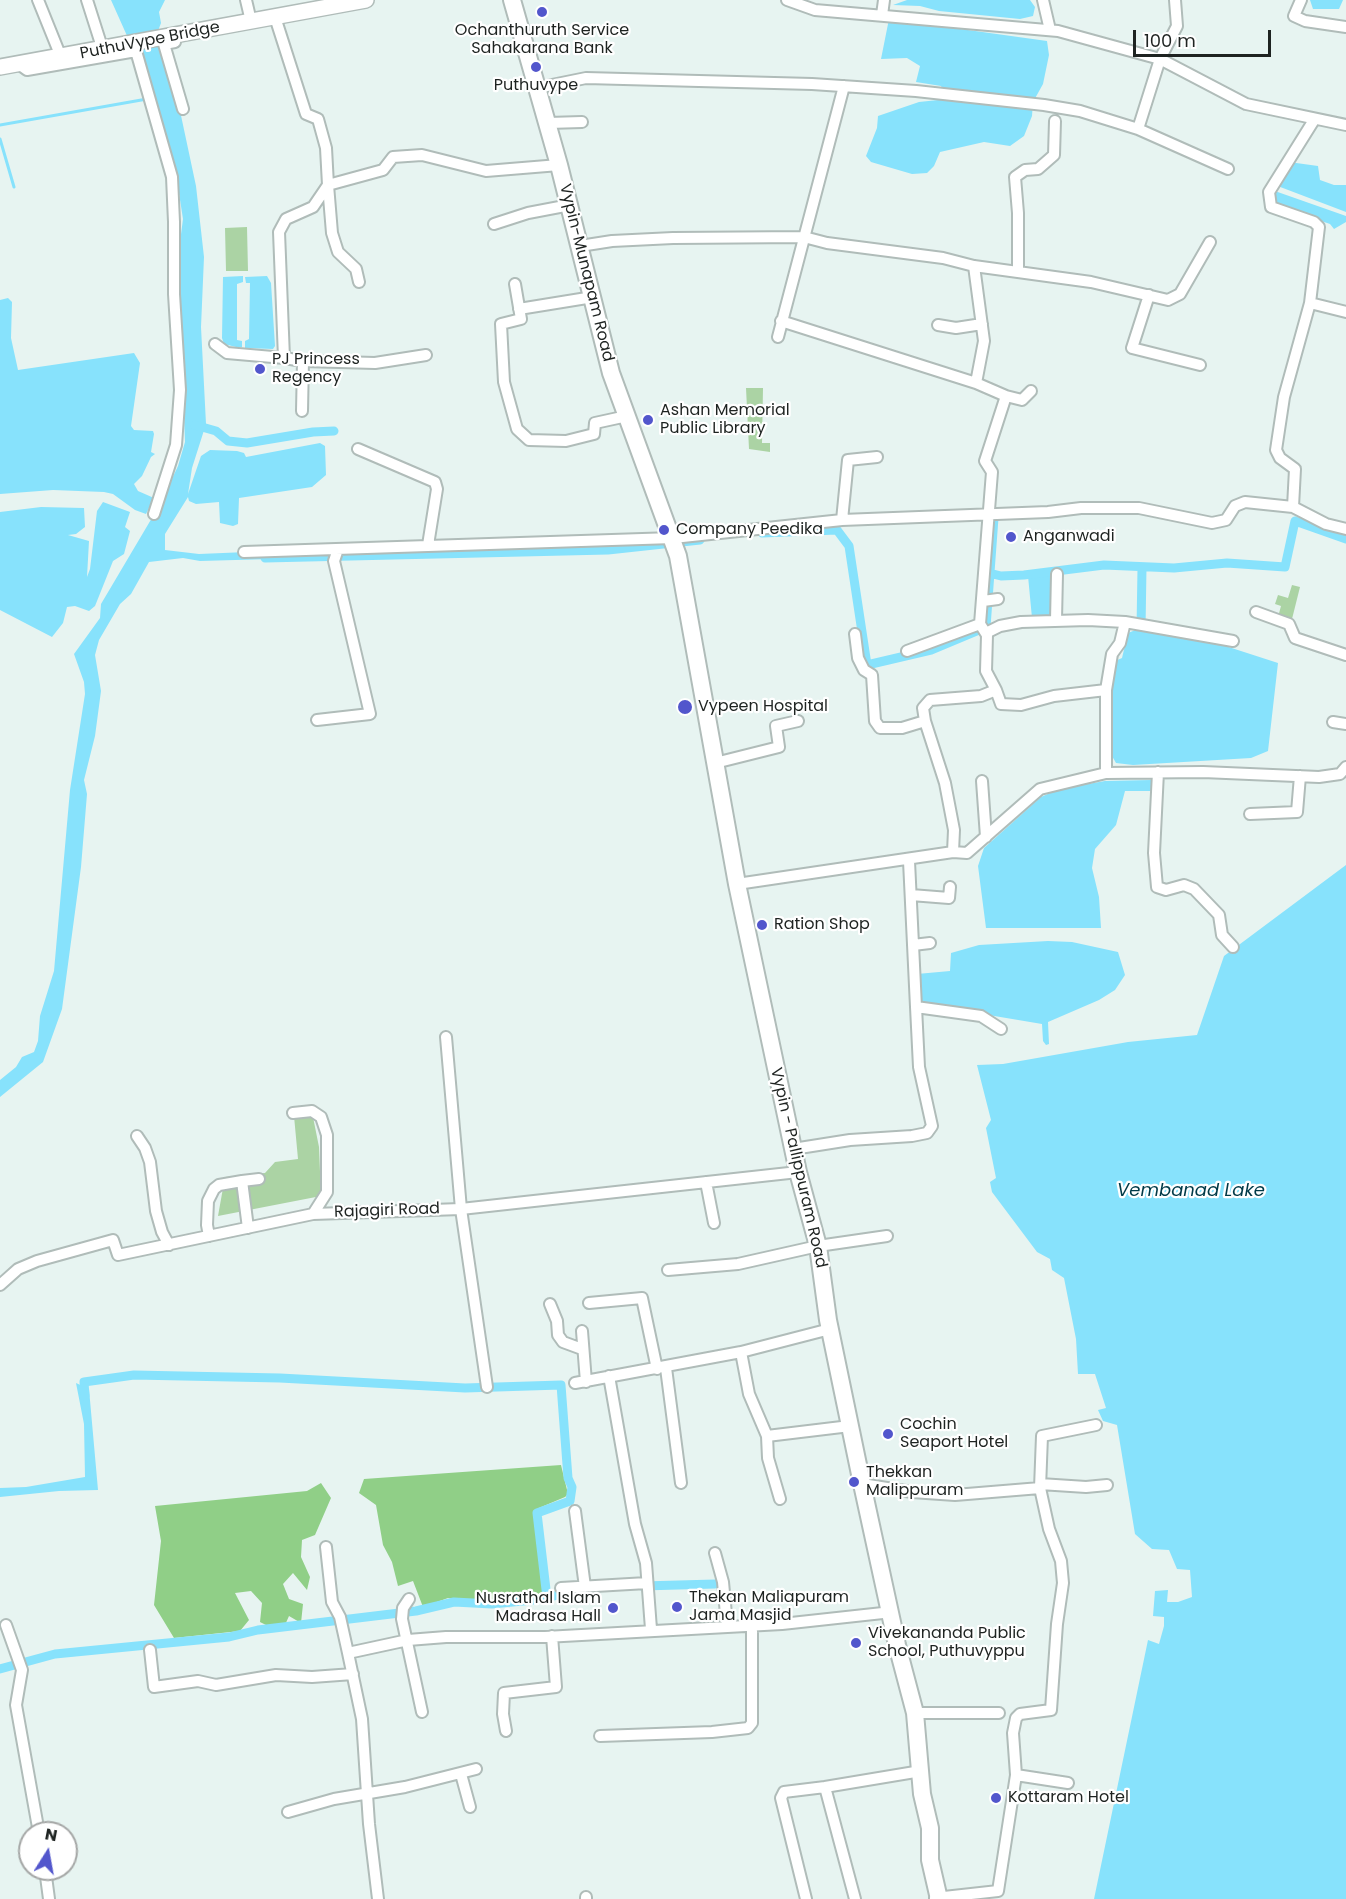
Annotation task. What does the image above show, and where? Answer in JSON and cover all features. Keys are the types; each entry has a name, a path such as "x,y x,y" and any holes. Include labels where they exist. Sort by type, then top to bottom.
{"main road":[{"name":"PuthuVype Bridge","path":"0,68 271,18 330,4 366,0"},
{"name":"Vypin-Munapam Road","path":"512,0 560,165 611,372 675,544"},
{"name":"Vypin - Pallippuram Road","path":"675,544 737,884 798,1172 818,1246 830,1329 862,1484 897,1645 915,1713 922,1794 930,1828 930,1860 936,1899"}],"street":[{"path":"38,0 59,52"},
{"path":"87,0 101,44"},
{"path":"246,0 250,17"},
{"path":"788,0 815,10 1050,30 1160,58 1246,104 1346,125"},
{"path":"882,15 884,0"},
{"path":"1043,0 1050,30"},
{"path":"1138,129 1160,58 1177,26 1175,0"},
{"path":"1300,0 1294,16 1305,21 1346,27"},
{"path":"163,33 267,14 271,18 306,114 318,119 326,148 332,233 338,252 356,269 359,282"},
{"path":"183,109 164,44 271,24 271,18"},
{"path":"128,39 25,59 27,70 136,51 172,177 174,294 180,390 176,445 154,514"},
{"path":"537,88 586,78 844,86 1044,105 1080,111 1138,129 1228,169"},
{"path":"778,337 844,86"},
{"path":"1293,507 1296,469 1280,458 1276,450 1284,397 1310,303 1319,227 1314,222 1271,207 1269,192 1314,120"},
{"path":"1018,272 1018,213 1015,177 1025,170 1044,165 1054,154 1055,121"},
{"path":"548,123 582,122"},
{"path":"284,358 279,232 286,219 313,207 328,185 384,170 393,157 423,155 486,171 560,165"},
{"path":"494,224 528,213 570,205"},
{"path":"580,246 612,241 705,237 804,237 827,243 943,258 974,266 1090,282 1168,300 1177,297 1210,242"},
{"path":"974,266 984,342 976,383"},
{"path":"515,284 521,319 501,324 504,382 517,429 529,440 566,441 594,434 595,423 627,416"},
{"path":"1149,295 1131,348 1200,365"},
{"path":"519,309 593,297"},
{"path":"1310,303 1346,312"},
{"path":"782,321 976,383 1006,396 1022,400 1031,391"},
{"path":"938,325 956,328 982,324"},
{"path":"215,344 227,354 303,361 375,363 426,355"},
{"path":"302,411 303,361"},
{"path":"1006,396 985,456 986,465 992,471 983,601 986,670 1001,704 1021,705 1054,696 1107,690"},
{"path":"358,449 435,482 437,489 428,545"},
{"path":"842,520 848,460 877,457"},
{"path":"244,552 428,545 675,544 842,520 1139,508 1212,522 1226,520 1235,506 1245,502 1293,507 1326,524 1346,529"},
{"path":"317,720 370,714 334,561 338,549"},
{"path":"1056,620 1057,574"},
{"path":"983,601 998,599"},
{"path":"1256,612 1288,624 1295,638 1346,655"},
{"path":"907,651 983,628 1056,620 1132,624 1233,641"},
{"path":"1106,773 1107,690 1112,654 1132,624"},
{"path":"855,634 858,658 864,670 872,675 874,721 880,728 902,728 925,721"},
{"path":"952,852 954,830 945,783 923,708 930,700 981,696 996,690"},
{"path":"715,763 779,747 776,726 798,721"},
{"path":"1333,722 1346,724"},
{"path":"737,884 909,861 952,852 967,853 1041,789 1106,773 1158,772 1300,776 1340,774 1346,766"},
{"path":"1158,772 1154,853 1157,887 1166,890 1184,885 1194,889 1219,915 1222,935 1233,947"},
{"path":"1250,814 1297,812 1300,776"},
{"path":"982,781 986,837"},
{"path":"793,1149 927,1133 932,1126 919,1067 909,861"},
{"path":"911,894 949,898 950,887"},
{"path":"913,945 930,943"},
{"path":"916,1007 981,1016 1001,1029"},
{"path":"446,1037 461,1209 487,1387"},
{"path":"293,1113 312,1111 321,1117 327,1135 327,1192 313,1214"},
{"path":"137,1136 150,1162 156,1211 162,1232 169,1245"},
{"name":"Rajagiri Road","path":"0,1285 18,1269 37,1261 113,1240 118,1255 313,1214 461,1209 798,1172"},
{"path":"209,1236 208,1201 214,1189 219,1185 259,1179"},
{"path":"242,1181 248,1228"},
{"path":"706,1182 714,1223"},
{"path":"668,1270 738,1264 818,1246 887,1236"},
{"path":"589,1303 642,1298 662,1368 681,1483"},
{"path":"550,1304 557,1321 558,1335 563,1342 582,1349"},
{"path":"582,1331 580,1382 741,1352 830,1329"},
{"path":"741,1352 749,1394 767,1436 768,1458 780,1499"},
{"path":"609,1376 635,1524 646,1563 651,1629"},
{"path":"936,1899 998,1891 1016,1775 1013,1733 1016,1718 1020,1714 1051,1710 1057,1624 1063,1583 1061,1561 1049,1529 1040,1486 1042,1436 1096,1425"},
{"path":"767,1436 850,1426"},
{"path":"862,1484 912,1492 955,1495 1040,1486 1107,1485"},
{"path":"575,1511 585,1587"},
{"path":"327,1547 332,1602 341,1620 362,1719 369,1824 378,1899"},
{"path":"715,1553 723,1582 727,1625"},
{"path":"561,1588 647,1585"},
{"path":"405,1609 408,1640 422,1712"},
{"path":"348,1653 408,1640 446,1637 552,1636 727,1625 782,1624 891,1612"},
{"path":"600,1736 712,1732 748,1728 752,1723 752,1624"},
{"path":"6,1625 22,1670 16,1705 37,1821"},
{"path":"506,1731 503,1714 504,1693 556,1687 552,1636"},
{"path":"150,1650 154,1687 198,1681 216,1685 276,1675 312,1677 353,1674"},
{"path":"915,1713 999,1713"},
{"path":"288,1812 334,1798 405,1787 476,1769"},
{"path":"806,1899 781,1798 784,1792 921,1771"},
{"path":"461,1774 470,1807"},
{"path":"1016,1775 1068,1783"},
{"path":"825,1787 855,1899"},
{"path":"47,1881 49,1899"}],"green space":[{"path":"247,227 248,271 226,271 225,228"},
{"path":"746,388 763,388 762,443 770,443 770,452 749,449"},
{"path":"1292,585 1300,587 1291,623 1278,617 1281,606 1275,604 1278,595 1288,598"},
{"path":"312,1112 319,1147 321,1196 218,1216 225,1177 265,1173 275,1162 298,1159 294,1116"},
{"path":"561,1465 568,1494 539,1508 550,1593 517,1600 475,1601 448,1598 423,1607 413,1581 398,1586 392,1562 383,1545 376,1505 359,1493 364,1479"},
{"path":"321,1483 331,1498 315,1535 302,1540 301,1557 310,1577 307,1590 293,1573 283,1584 289,1599 303,1604 301,1623 289,1616 285,1625 272,1628 260,1622 262,1603 251,1591 235,1593 249,1620 240,1631 174,1638 154,1605 161,1541 155,1506 307,1491"}],"water":[{"path":"111,0 165,0 159,12 161,23 158,31 176,92 196,186 204,257 201,327 206,424 192,468 188,494 201,456 210,450 237,451 244,453 246,457 320,443 325,446 326,475 312,487 239,498 238,524 233,526 220,523 219,502 196,504 189,501 188,497 165,534 165,550 199,554 247,552 286,555 271,559 200,561 183,558 149,562 131,594 120,604 99,640 95,655 101,691 95,736 84,780 87,794 81,867 62,1009 43,1062 0,1097 0,1080 16,1067 22,1057 34,1052 38,1041 40,1016 54,971 70,790 85,694 84,682 74,654 100,618 101,604 159,506 178,466 185,442 178,257 183,219 176,174 128,38"},
{"path":"907,0 1030,0 1035,7 1033,16 1020,19 939,11 920,6 893,5"},
{"path":"1310,0 1343,0 1339,9 1313,9"},
{"path":"889,19 1047,41 1049,55 1043,84 1033,102 1032,116 1024,136 1010,146 984,142 940,152 934,166 927,173 912,174 871,162 866,156 877,128 878,116 919,102 938,100 944,92 941,86 916,82 920,66 907,58 881,59"},
{"path":"1289,162 1318,166 1320,180 1334,185 1346,185 1346,212 1275,185"},
{"path":"1272,190 1346,216 1346,222 1334,229 1330,224 1274,205"},
{"path":"243,276 243,282 237,284 237,340 242,341 242,347 236,347 224,344 222,338 223,277"},
{"path":"267,276 271,283 275,346 273,349 245,348 245,341 249,339 250,283 246,283 245,277"},
{"path":"8,298 12,302 11,338 18,370 134,353 140,363 131,426 134,430 153,431 154,434 151,452 155,454 151,457 142,476 134,484 138,491 154,498 146,514 135,510 113,494 104,492 53,490 0,494 0,300"},
{"path":"103,502 130,512 125,527 130,531 124,554 113,561 95,606 89,611 75,606 67,607 63,623 52,637 0,610 0,512 41,507 84,508 85,527 76,534 68,535 89,541 87,577 97,511"},
{"path":"1055,573 1051,618 1032,618 1028,576"},
{"path":"1138,629 1210,641 1278,663 1268,751 1251,758 1133,765 1116,763 1112,756 1113,662 1122,658 1128,633"},
{"path":"1151,780 1151,791 1125,791 1116,825 1095,849 1092,868 1099,897 1101,928 986,928 978,866 984,848 1041,797 1059,789 1105,781"},
{"name":"Vembanad Lake","path":"1346,865 1346,1899 1094,1899 1148,1640 1159,1644 1164,1626 1164,1617 1153,1616 1155,1591 1168,1590 1167,1602 1178,1602 1192,1597 1190,1570 1177,1569 1169,1550 1152,1549 1135,1534 1117,1425 1103,1421 1098,1410 1106,1408 1095,1374 1078,1374 1076,1339 1064,1278 1052,1270 1050,1259 1037,1252 992,1192 990,1182 996,1178 986,1128 991,1120 977,1065 1003,1064 1128,1042 1197,1035 1224,956"},
{"path":"1072,942 1118,952 1125,975 1115,990 1099,1000 1048,1022 1049,1044 1046,1045 1043,1041 1042,1024 917,1003 917,974 950,971 951,953 979,945"},
{"path":"76,1383 89,1389 98,1490 0,1497 0,1488 26,1487 85,1477 84,1424"}],"waterway":[{"path":"0,125 147,99"},
{"path":"0,139 14,187"},
{"path":"195,425 216,431 228,441 247,443 313,432 334,431"},
{"path":"762,533 837,530 849,546 867,665 931,650 986,627 994,518"},
{"path":"989,573 1001,576 1024,575 1104,565 1174,568 1227,563 1285,567 1295,521 1346,539"},
{"path":"265,558 608,550 700,540"},
{"path":"1141,629 1142,568"},
{"path":"85,1396 84,1382 134,1375 280,1378 465,1388 561,1385 568,1478 572,1487 570,1501 537,1513 547,1598"},
{"path":"642,1586 715,1584"},
{"path":"0,1669 55,1654 229,1637 258,1630 416,1611 454,1602 492,1604 543,1599 572,1591"}],"place":[{"name":"Ochanthuruth Service Sahakarana Bank","path":"542,12"},
{"name":"Puthuvype","path":"536,67"},
{"name":"PJ Princess Regency","path":"260,369"},
{"name":"Ashan Memorial Public Library","path":"648,420"},
{"name":"Company Peedika","path":"664,530"},
{"name":"Anganwadi","path":"1011,537"},
{"name":"Vypeen Hospital","path":"685,707"},
{"name":"Ration Shop","path":"762,925"},
{"name":"Cochin Seaport Hotel","path":"888,1434"},
{"name":"Thekkan Malippuram","path":"854,1482"},
{"name":"Thekan Maliapuram Jama Masjid","path":"677,1607"},
{"name":"Nusrathal Islam Madrasa Hall","path":"613,1608"},
{"name":"Vivekananda Public School, Puthuvyppu","path":"856,1643"},
{"name":"Kottaram Hotel","path":"996,1798"}]}
